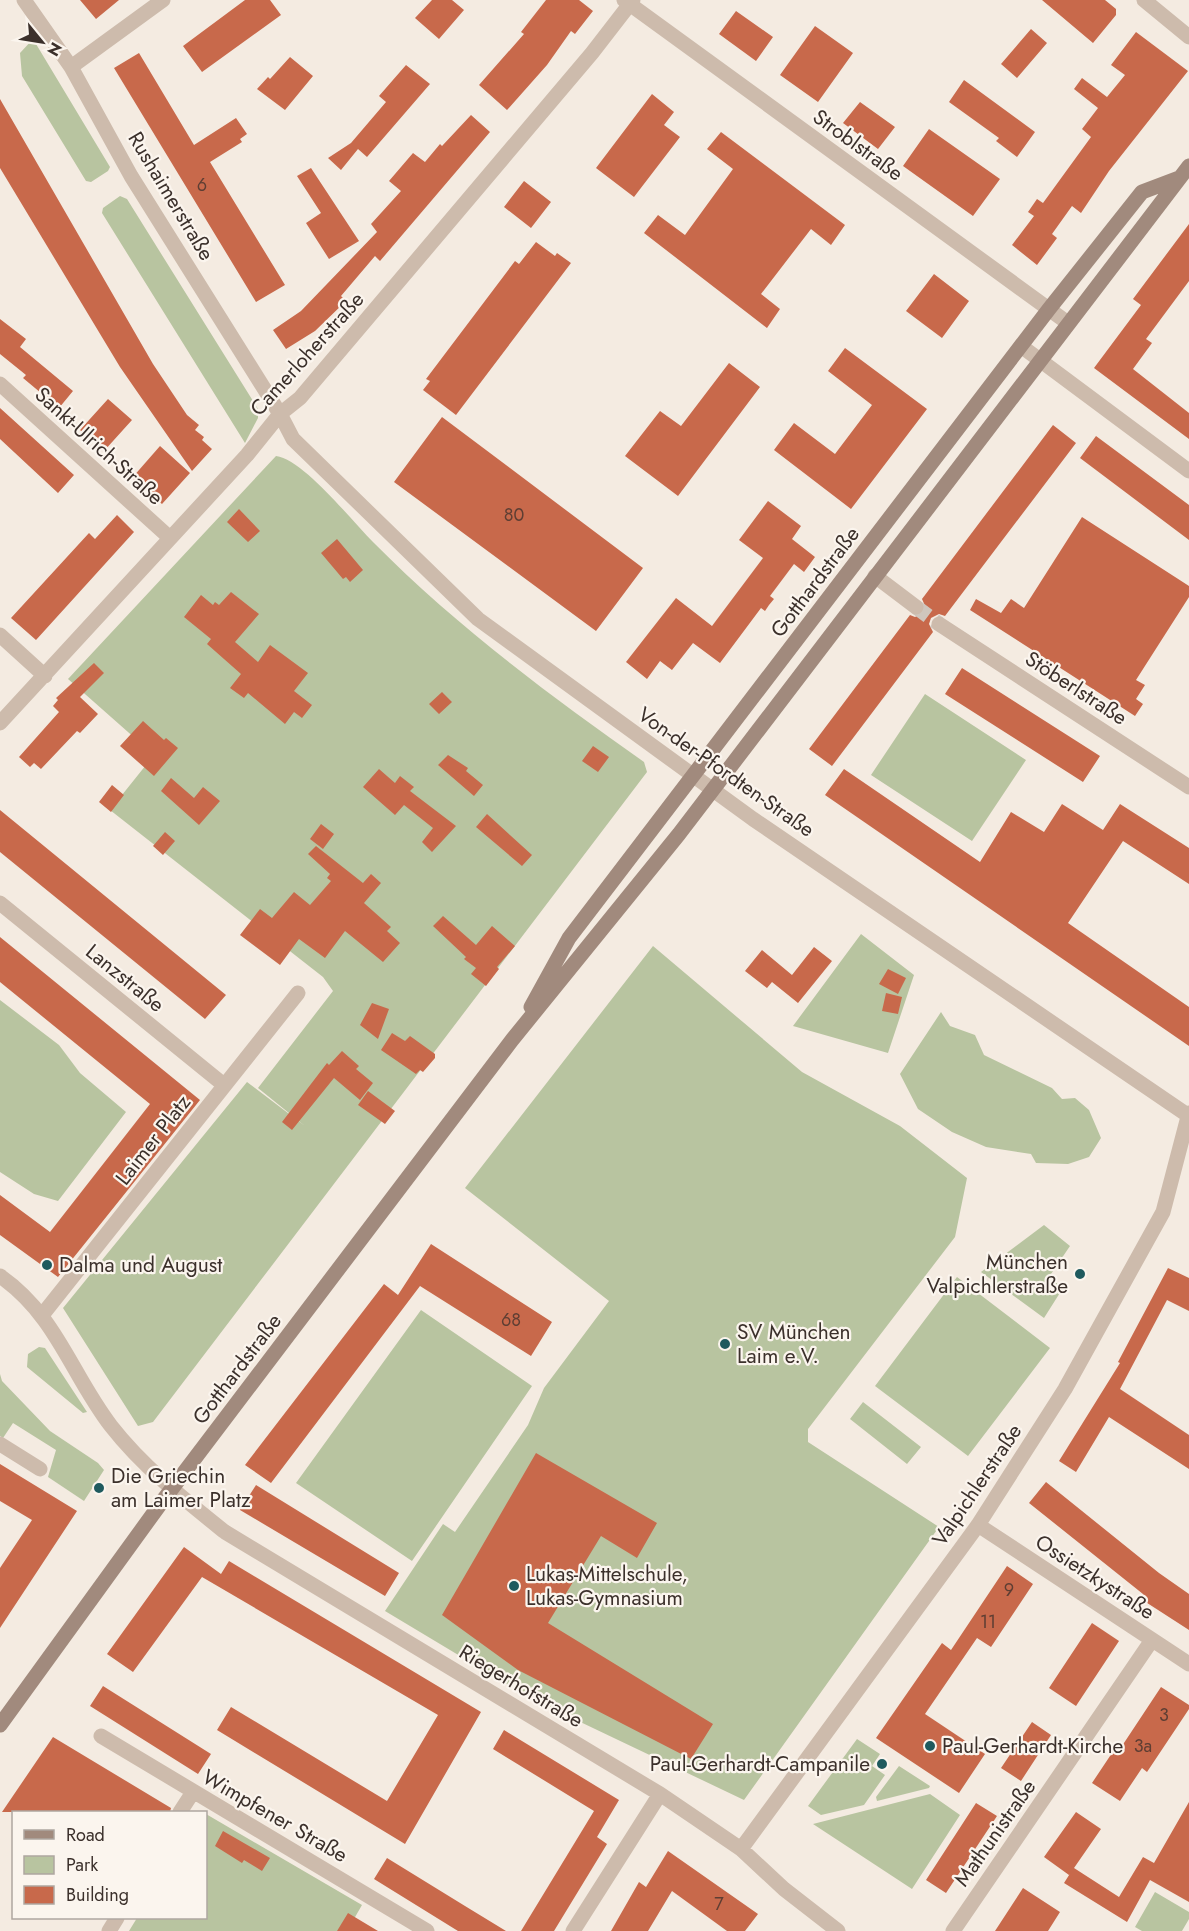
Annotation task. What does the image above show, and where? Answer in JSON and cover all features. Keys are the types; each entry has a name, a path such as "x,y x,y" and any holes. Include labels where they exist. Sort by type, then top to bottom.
{"street":[{"name":"Rushaimerstraße","path":"24,0 71,67 131,176 280,414"},
{"path":"71,67 164,0"},
{"path":"1144,0 1189,37"},
{"name":"Stroblstraße","path":"629,2 1068,322"},
{"name":"Camerloherstraße","path":"0,723 247,455 280,414 300,398 629,2"},
{"name":"Gotthardstraße","path":"512,1040 569,938 1049,309 1142,192 1185,172"},
{"name":"Gotthardstraße","path":"0,1725 172,1489 512,1040 593,943 712,790 1185,172"},
{"path":"1021,346 1189,471"},
{"name":"Sankt-Ulrich-Straße","path":"0,384 170,538"},
{"name":"Von-der-Pfordten-Straße","path":"280,414 293,439 478,619 712,790 1189,1115"},
{"path":"875,576 916,607"},
{"name":"Stöberlstraße","path":"939,624 1189,788"},
{"path":"0,635 45,676"},
{"name":"Lanzstraße","path":"0,903 224,1085"},
{"name":"Laimer Platz","path":"43,1314 298,993"},
{"name":"Valpichlerstraße","path":"741,1848 978,1525 1065,1389 1163,1212 1189,1115"},
{"name":"Riegerhofstraße","path":"0,1276 43,1314 111,1425 172,1489 225,1532 660,1794 741,1848 784,1889 838,1931"},
{"path":"0,1444 40,1469"},
{"name":"Ossietzkystraße","path":"978,1525 1189,1665"},
{"name":"Mathunistraße","path":"953,1931 1152,1640"},
{"name":"Wimpfener Straße","path":"101,1736 427,1931"},
{"path":"181,1811 193,1792"},
{"path":"573,1931 660,1794"}],"green space":[{"path":"33,39 110,167 108,171 91,182 86,181 22,76 20,53"},
{"path":"120,196 127,199 258,409 258,418 245,443 102,213 103,208"},
{"path":"276,456 300,468 313,479 404,573 437,602 538,685 644,762 647,772 153,1422 138,1426 63,1308 247,1082 305,1126 258,1088 333,991 323,977 110,810 154,755 68,679"},
{"path":"925,694 1026,760 972,841 871,775"},
{"path":"861,934 914,975 888,1053 793,1026"},
{"name":"SV München Laim e.V.","path":"653,946 802,1072 900,1126 967,1178 955,1237 808,1429 808,1442 939,1527 744,1800 530,1698 385,1611 443,1524 455,1532 528,1425 544,1388 609,1301 465,1188"},
{"path":"0,1000 59,1045 80,1073 126,1112 58,1201 34,1194 0,1172"},
{"path":"941,1012 950,1026 975,1035 984,1055 1052,1088 1062,1099 1075,1098 1089,1110 1101,1138 1089,1157 1068,1164 1036,1163 1031,1154 986,1147 952,1132 918,1109 900,1074"},
{"path":"1044,1225 1070,1246 1049,1277 1063,1288 1044,1318 981,1272"},
{"path":"957,1277 1050,1348 968,1456 875,1386"},
{"path":"421,1310 532,1386 412,1561 296,1483"},
{"path":"39,1347 45,1348 87,1412 83,1413 27,1367 28,1354"},
{"path":"0,1374 2,1381 50,1431 98,1463 104,1470 84,1501 48,1477 56,1450 13,1423 3,1438 0,1436"},
{"path":"863,1402 921,1447 907,1464 850,1419"},
{"path":"857,1739 880,1754 872,1766 885,1775 864,1805 821,1815 808,1806"},
{"path":"899,1766 930,1786 929,1788 877,1801 876,1797"},
{"path":"930,1794 960,1815 912,1889 813,1824"},
{"path":"207,1815 362,1905 347,1931 129,1931 136,1919 207,1919"},
{"path":"1155,1892 1189,1912 1189,1919 1182,1931 1142,1931 1135,1927"}],"building":[{"path":"80,0 119,0 96,19"},
{"path":"245,0 270,0 281,15 202,72 183,46"},
{"path":"432,0 452,0 464,10 439,39 415,18"},
{"path":"546,0 579,0 593,11 575,34 571,31 547,65 507,110 479,85 524,34 521,32"},
{"path":"1042,0 1105,0 1116,9 1116,15 1093,43"},
{"path":"736,11 773,37 756,61 719,34"},
{"path":"815,26 853,53 818,102 780,75"},
{"path":"1031,29 1047,43 1017,78 1001,64"},
{"path":"1136,32 1188,71 1109,171 1081,213 1072,206 1052,234 1057,238 1037,265 1012,245 1034,216 1028,212 1037,199 1043,203 1091,137 1082,129 1098,108 1074,89 1082,78 1107,97 1125,75 1111,65"},
{"path":"139,53 194,145 236,118 247,134 240,139 242,142 210,162 285,285 256,302 114,68"},
{"path":"290,57 313,76 285,110 257,89 268,77 270,79"},
{"path":"406,65 430,84 367,157 358,149 341,170 328,158 351,143 386,102 379,96"},
{"path":"964,80 1035,132 1017,157 996,141 999,138 949,102"},
{"path":"652,94 674,112 664,125 680,137 634,197 596,168"},
{"path":"0,99 153,364 187,415 199,425 195,430 204,437 202,440 212,449 192,471 120,367 0,168"},
{"path":"860,102 895,127 878,149 843,123"},
{"path":"471,115 490,132 380,261 375,256 341,296 346,301 315,331 286,349 273,330 301,311 377,232 371,224 401,191 389,181 413,153 425,162 440,144 442,146"},
{"path":"929,129 1000,179 973,216 903,166"},
{"path":"721,132 845,225 831,245 811,229 761,294 780,309 767,328 644,233 658,215 685,235 733,169 707,149"},
{"path":"311,168 359,241 329,259 306,223 321,213 297,176"},
{"path":"524,181 551,202 531,228 504,207"},
{"path":"1189,224 1189,281 1146,339 1152,343 1133,369 1189,413 1189,439 1094,368 1141,305 1133,299"},
{"path":"536,242 555,256 557,253 571,263 456,415 423,390 430,381 426,379 515,261 519,264"},
{"path":"934,274 969,301 942,338 906,311"},
{"path":"0,319 26,339 20,347 73,391 59,408 23,378 26,375 0,354"},
{"path":"845,348 927,409 851,509 774,450 794,423 835,454 872,405 828,371"},
{"path":"729,363 760,387 678,496 625,456 660,411 681,426"},
{"path":"108,399 132,420 104,451 80,430"},
{"path":"0,408 74,475 58,493 0,439"},
{"path":"442,417 643,568 596,631 394,482"},
{"path":"1053,425 1076,443 945,616 939,614 931,618 929,624 933,632 832,766 809,749 910,615 915,617 923,613 926,608 922,599"},
{"path":"1096,436 1189,505 1189,540 1080,458"},
{"path":"160,446 190,473 162,504 132,478"},
{"path":"768,501 801,526 792,539 815,557 804,572 794,564 770,596 774,599 765,611 761,608 720,663 693,643 672,670 660,661 647,679 626,662 676,598 712,626 763,558 739,540"},
{"path":"239,509 260,531 248,542 227,522"},
{"path":"117,515 134,532 36,640 11,618 89,533 95,539"},
{"path":"1082,517 1189,586 1189,597 1136,680 1145,685 1136,699 1143,704 1135,716 970,610 976,599 1001,613 1011,599 1024,608"},
{"path":"337,539 363,570 350,582 346,577 343,579 321,553"},
{"path":"231,592 259,614 235,642 258,662 270,645 308,673 294,691 312,705 302,718 294,712 285,724 248,693 244,698 230,688 241,674 207,644 211,639 184,617 201,595 213,605 215,602 219,605"},
{"path":"94,663 104,673 80,697 98,714 80,733 77,731 41,769 34,763 30,767 19,757 59,712 53,706 58,700 56,698"},
{"path":"962,668 1100,756 1083,782 945,694"},
{"path":"442,692 452,702 439,714 429,704"},
{"path":"143,721 164,740 166,738 178,748 154,776 120,746"},
{"path":"593,746 609,757 598,772 582,761"},
{"path":"448,755 468,768 466,771 483,785 474,796 438,765"},
{"path":"379,769 395,783 400,776 414,787 410,791 456,826 432,852 422,842 433,828 404,805 395,815 363,787"},
{"path":"844,769 980,862 1011,812 1044,832 1062,804 1103,830 1120,804 1189,848 1189,884 1123,841 1068,923 1189,1007 1189,1046 825,795"},
{"path":"171,778 194,798 203,787 220,801 199,825 161,791"},
{"path":"112,785 124,795 111,812 99,802"},
{"path":"0,810 226,995 205,1019 0,852"},
{"path":"487,814 532,855 522,866 476,827"},
{"path":"321,824 334,834 323,849 310,839"},
{"path":"165,832 175,841 163,855 153,846"},
{"path":"316,846 363,883 371,874 381,883 364,903 391,927 387,931 400,943 383,962 345,931 325,958 299,939 280,965 240,935 260,909 272,918 294,892 310,905 331,881 327,878 330,874 308,854"},
{"path":"443,916 476,945 492,926 515,946 497,967 499,969 486,986 471,974 476,968 464,959 466,957 433,926"},
{"path":"0,937 200,1100 58,1277 0,1235 0,1195 50,1232 150,1104 0,982"},
{"path":"814,947 832,961 798,1003 772,982 767,988 745,971 762,950 792,975"},
{"path":"888,969 906,978 898,994 879,984"},
{"path":"886,993 902,997 898,1014 882,1011"},
{"path":"372,1003 389,1009 378,1039 360,1025"},
{"path":"392,1033 405,1041 410,1036 435,1054 435,1058 423,1072 420,1070 416,1074 381,1050"},
{"path":"342,1051 359,1066 356,1069 373,1083 360,1100 334,1078 292,1130 282,1122 327,1063 329,1065"},
{"path":"368,1091 395,1111 385,1124 358,1105"},
{"path":"431,1244 552,1322 531,1356 420,1286 271,1483 245,1465 384,1284 398,1295"},
{"path":"1168,1268 1189,1278 1189,1311 1167,1300 1120,1389 1189,1435 1189,1469 1109,1417 1076,1472 1059,1461 1120,1363 1118,1362"},
{"name":"Lukas-Mittelschule, Lukas-Gymnasium","path":"536,1453 657,1523 637,1558 601,1536 548,1623 713,1724 691,1759 518,1670 442,1615"},
{"path":"0,1464 77,1511 0,1628 0,1568 32,1520 0,1501"},
{"path":"1046,1482 1159,1573 1189,1594 1189,1630 1141,1599 1143,1594 1029,1503"},
{"path":"256,1485 399,1573 385,1596 240,1510"},
{"path":"184,1547 221,1574 229,1561 481,1712 405,1844 217,1730 231,1707 387,1801 438,1715 202,1577 133,1672 107,1654"},
{"path":"1007,1566 1033,1584 991,1647 977,1638 925,1714 985,1754 959,1793 876,1738 942,1643 951,1650"},
{"path":"1092,1623 1119,1641 1076,1706 1049,1688"},
{"path":"103,1686 211,1754 198,1774 90,1706"},
{"path":"1161,1687 1189,1705 1189,1709 1147,1772 1142,1768 1120,1801 1092,1783 1114,1750 1118,1752"},
{"path":"1032,1722 1051,1735 1021,1781 1001,1768"},
{"path":"504,1730 619,1800 597,1837 607,1844 554,1931 521,1931 594,1811 493,1749"},
{"path":"53,1737 171,1808 170,1811 2,1812"},
{"path":"1189,1802 1189,1902 1150,1880 1127,1922 1064,1883 1071,1872 1069,1875 1044,1857 1076,1812 1101,1829 1074,1868 1119,1897 1143,1857 1154,1863"},
{"path":"976,1803 997,1816 946,1893 926,1880"},
{"path":"223,1831 270,1858 262,1871 244,1860 242,1863 215,1846"},
{"path":"668,1851 758,1914 745,1931 727,1931 672,1891 648,1931 611,1931 639,1882 646,1887"},
{"path":"387,1858 506,1931 458,1931 374,1879"},
{"path":"1023,1888 1060,1912 1048,1931 995,1931"},
{"path":"348,1913 378,1931 337,1931"}],"tunnel":[{"path":"916,607 939,624"}],"place":[{"name":"Dalma und August","path":"47,1265"},
{"name":"München Valpichlerstraße","path":"1080,1274"},
{"name":"SV München Laim e.V.","path":"725,1344"},
{"name":"Die Griechin am Laimer Platz","path":"99,1488"},
{"name":"Lukas-Mittelschule, Lukas-Gymnasium","path":"514,1586"},
{"name":"Paul-Gerhardt-Kirche","path":"930,1746"},
{"name":"Paul-Gerhardt-Campanile","path":"882,1764"}]}
